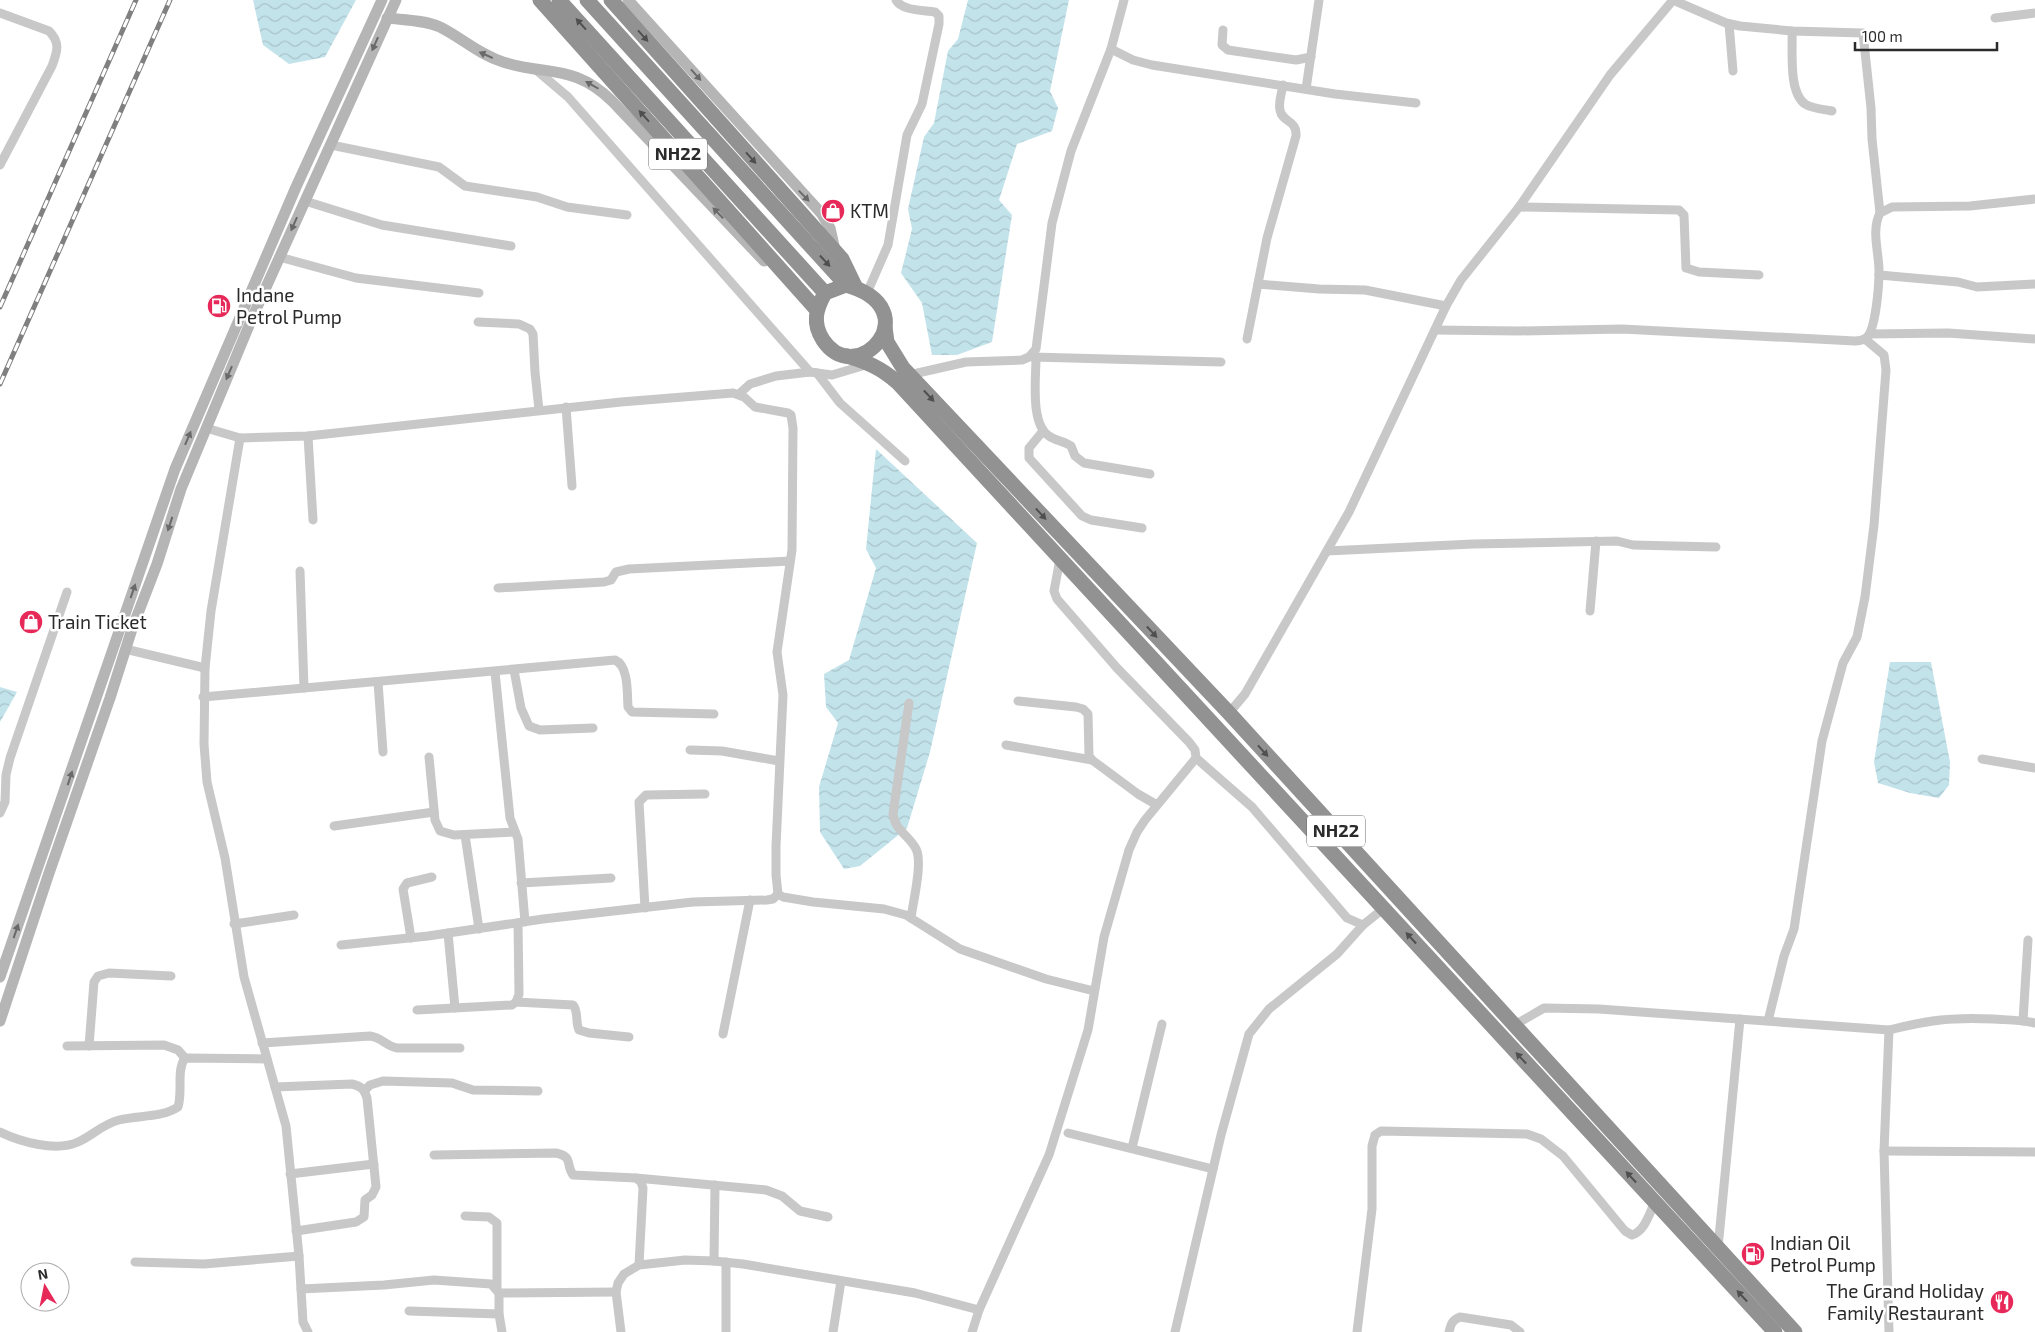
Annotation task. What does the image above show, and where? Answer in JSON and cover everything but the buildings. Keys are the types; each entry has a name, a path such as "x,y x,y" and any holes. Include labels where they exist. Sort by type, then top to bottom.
{"highway":[{"name":"NH22","path":"540,0 816,309 817,321 822,337 834,351 872,364 883,370 897,382 1775,1332"},
{"path":"559,0 825,293"},
{"path":"587,0 804,238 856,288"},
{"name":"NH22","path":"611,0 836,253 849,271 856,288 879,302 885,318 887,342 909,375 1229,713 1795,1332"},
{"path":"825,293 856,288"},
{"path":"816,309 825,293"},
{"path":"847,356 864,354 872,350 880,339 885,327"}],"main road":[{"path":"0,977 172,478 304,169 382,0"},
{"path":"0,1021 181,489 240,346 396,0"},
{"path":"628,0 821,213 830,228 836,253"},
{"path":"387,18 425,22 439,27 484,55 505,62 578,77 601,90 778,276 794,291 803,294"},
{"path":"230,340 240,346"}],"street":[{"path":"856,288 888,245 907,135 922,104 939,24 939,16 936,12 905,7 898,4 896,0"},
{"path":"1124,0 1111,49 1071,151 1052,223 1039,334 1033,357 1036,415 1043,431 1049,436 1071,446 1075,456 1084,463 1150,474"},
{"path":"1306,89 1319,0"},
{"path":"1229,713 1245,694 1349,512 1446,306 1462,280 1519,207 1610,75 1673,0 1730,24 1792,31 1863,33 1880,213 1876,226 1879,275 1873,323 1868,336"},
{"path":"1995,18 2035,13"},
{"path":"0,14 49,31 54,36 58,48 52,66 0,165"},
{"path":"1730,24 1733,71"},
{"path":"1223,30 1222,45 1228,50 1296,60 1311,57"},
{"path":"1792,31 1793,81 1797,93 1806,104 1832,111"},
{"path":"1111,49 1133,60 1152,65 1306,89 1416,103"},
{"path":"533,68 568,97 840,403 905,461"},
{"path":"1247,339 1267,238 1296,136 1296,129 1293,124 1284,118 1280,109 1283,85"},
{"path":"331,145 439,167 464,186 537,196 567,207 627,215"},
{"path":"1880,213 1892,207 1970,206 2035,199"},
{"path":"304,201 382,225 511,246"},
{"path":"1519,207 1680,210 1684,215 1686,268 1699,272 1759,276"},
{"path":"279,258 356,278 479,293"},
{"path":"1879,275 1958,282 1977,287 2035,284"},
{"path":"1258,284 1319,289 1365,290 1446,306"},
{"path":"478,322 519,324 530,328 534,334 539,410"},
{"path":"1435,330 1622,329 1846,341 1868,336 1948,333 2035,339"},
{"path":"1768,1021 1784,956 1794,929 1823,734 1843,663 1857,637 1866,588 1874,525 1886,370 1884,355 1868,336"},
{"path":"909,375 954,364 1022,360 1033,357 1221,362"},
{"path":"206,428 240,438 308,436 630,401 740,394 750,384 776,376 814,372 832,375 872,364"},
{"path":"740,394 756,407 788,413 793,422 794,529 777,652 783,695 776,875 778,894"},
{"path":"566,408 572,486"},
{"path":"1043,431 1029,448 1029,458 1082,516 1091,520 1142,528"},
{"path":"308,436 313,520"},
{"path":"240,438 211,611 203,697 204,744 208,782 225,858 244,978 286,1126 304,1322 308,1332"},
{"path":"1327,551 1473,544 1596,541 1621,541 1634,545 1716,547"},
{"path":"1590,611 1596,541"},
{"path":"972,1332 979,1310 1049,1154 1088,1030 1104,937 1129,850 1137,832 1196,758 1196,750 1117,668 1057,599 1054,591 1060,559"},
{"path":"498,588 604,582 611,580 616,572 629,569 790,562"},
{"path":"300,571 304,688"},
{"path":"0,813 5,802 6,775 10,758 67,592"},
{"path":"126,649 205,668"},
{"path":"203,697 615,660 620,662 623,668 628,707 632,712 714,714"},
{"path":"514,670 521,708 529,726 540,730 593,728"},
{"path":"495,672 510,818 518,839 522,884 519,994 516,1002"},
{"path":"378,682 383,752"},
{"path":"1018,702 1083,709 1088,714 1089,756 1092,760 1138,794 1157,805"},
{"path":"909,703 893,814 897,828 909,839 918,853 911,918"},
{"path":"1006,745 1092,760"},
{"path":"690,750 722,752 779,761"},
{"path":"429,757 434,812 437,827 440,831 454,835 515,832"},
{"path":"1196,758 1252,807 1347,918 1363,925"},
{"path":"1982,759 2035,768"},
{"path":"645,908 639,802 646,796 705,794"},
{"path":"334,826 434,812"},
{"path":"465,835 479,929"},
{"path":"411,938 403,889 407,883 432,877"},
{"path":"522,884 610,878"},
{"path":"778,894 783,897 813,902 884,910 911,918 960,949 1046,979 1094,991"},
{"path":"341,945 411,938 708,900 767,900 773,899 778,894"},
{"path":"723,1034 750,900"},
{"path":"1175,1332 1213,1169 1249,1034 1269,1009 1336,954 1363,925 1384,909"},
{"path":"234,924 294,915"},
{"path":"448,933 455,1008"},
{"path":"2023,1021 2028,940"},
{"path":"89,1046 94,982 98,976 109,972 171,976"},
{"path":"417,1010 512,1005 516,1002 573,1005 576,1008 579,1030 589,1033 629,1037"},
{"path":"1514,1026 1544,1008 1599,1009 1889,1030 1926,1021 1956,1018 2035,1023"},
{"path":"1718,1248 1740,1019"},
{"path":"1132,1148 1162,1024"},
{"path":"1889,1030 1884,1151 1889,1332"},
{"path":"262,1043 370,1036 376,1037 390,1047 396,1048 460,1048"},
{"path":"67,1046 164,1045 178,1050 185,1058 267,1060"},
{"path":"0,1132 32,1144 72,1144 110,1123 173,1110 178,1107 181,1100 181,1069 185,1058"},
{"path":"365,1090 370,1085 383,1082 452,1083 473,1090 538,1091"},
{"path":"275,1087 352,1084 365,1090 368,1098 376,1192 365,1200 364,1217 361,1220 296,1231"},
{"path":"1357,1332 1372,1209 1372,1146 1375,1135 1381,1131 1527,1134 1541,1139 1562,1156 1625,1231 1632,1234 1637,1233 1643,1228 1655,1202"},
{"path":"1068,1133 1213,1169"},
{"path":"1884,1151 2035,1152"},
{"path":"434,1155 556,1153 568,1158 573,1175 636,1178 776,1192 800,1211 828,1217"},
{"path":"290,1174 374,1164"},
{"path":"636,1178 643,1188 639,1264"},
{"path":"714,1261 715,1185"},
{"path":"464,1216 490,1217 497,1222 499,1314 502,1332"},
{"path":"135,1262 204,1264 299,1256"},
{"path":"620,1332 616,1292 618,1283 624,1274 639,1264 677,1261 726,1262 915,1293 979,1310"},
{"path":"726,1262 726,1332"},
{"path":"301,1289 384,1285 434,1280 483,1282 491,1284 498,1291 616,1292"},
{"path":"833,1332 841,1281"},
{"path":"409,1311 499,1314"},
{"path":"1449,1332 1451,1324 1460,1317 1511,1325 1520,1332"}],"water":[{"path":"253,0 356,0 325,57 289,64 263,45"},
{"path":"968,0 1069,0 1050,91 1058,108 1052,131 1017,144 999,200 1012,215 992,342 957,355 932,355 922,303 901,273 912,229 908,209 924,137 934,123 948,51 958,39"},
{"path":"876,449 977,543 930,752 907,828 860,866 844,869 820,832 819,787 838,723 826,707 824,674 849,660 876,568 866,549"},
{"path":"1890,662 1931,662 1950,762 1949,785 1939,798 1910,793 1878,783 1874,762"},
{"path":"0,687 17,692 0,722"}],"railway":[{"path":"0,307 136,0"},
{"path":"0,384 170,0"}],"place":[{"name":"KTM","path":"833,211"},
{"name":"Indane Petrol Pump","path":"219,306"},
{"name":"Train Ticket","path":"31,622"},
{"name":"Indian Oil Petrol Pump","path":"1753,1254"},
{"name":"The Grand Holiday Family Restaurant","path":"2002,1302"}]}
